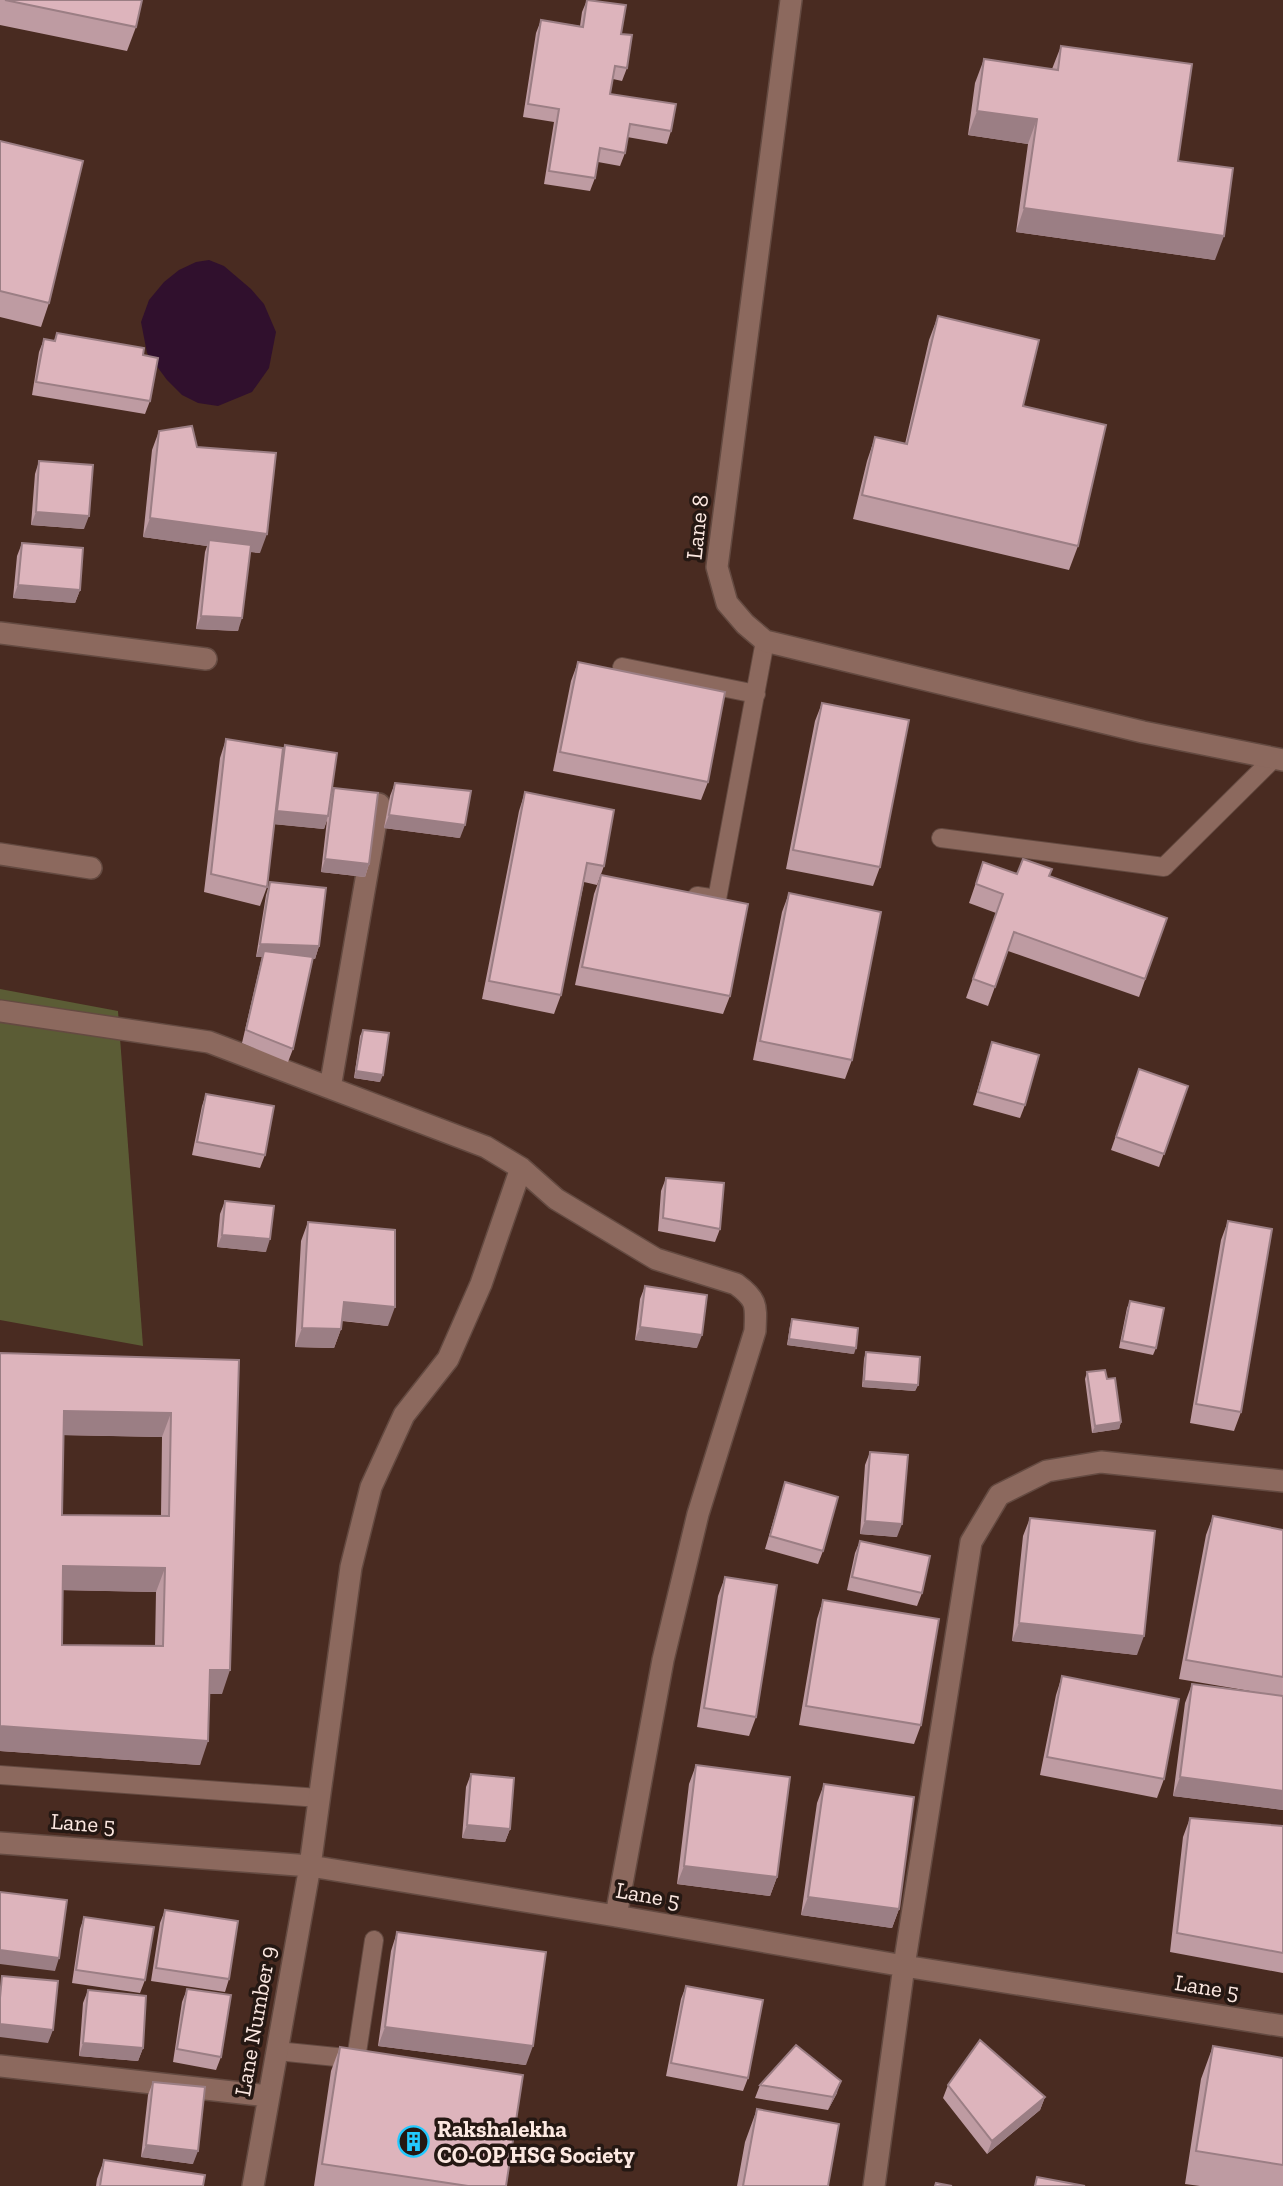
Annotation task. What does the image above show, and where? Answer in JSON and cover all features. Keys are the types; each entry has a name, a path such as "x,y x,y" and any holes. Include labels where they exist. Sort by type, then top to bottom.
{"street":[{"name":"Lane 8","path":"792,0 717,567 727,603 745,624 765,641 1143,732 1278,759"},
{"path":"0,633 206,659"},
{"path":"330,1088 379,804"},
{"path":"0,854 92,868"},
{"path":"0,1011 209,1042 486,1147 521,1167 556,1199 656,1259 736,1284 756,1306 755,1331 698,1514 663,1660 616,1916"},
{"name":"Lane Number 9","path":"253,2186 310,1866 351,1567 371,1487 404,1415 448,1359 481,1284 521,1167"},
{"path":"874,2186 904,1966 971,1542 999,1495 1047,1471 1101,1462 1283,1481"},
{"name":"Lane 5","path":"0,1843 310,1866 904,1966 1283,2026"},
{"path":"0,2066 268,2096"}],"lane":[{"path":"676,893 717,899 765,641"},
{"path":"621,667 756,694"},
{"path":"940,838 1164,867 1278,759"},
{"path":"0,1775 319,1798"},
{"path":"277,2051 356,2059 374,1940"}],"green space":[{"path":"0,989 118,1011 143,1346 0,1320"}],"shaded area":[{"path":"209,260 224,266 251,289 264,304 276,332 269,368 252,392 218,406 198,403 182,395 167,380 147,353 141,322 149,300 164,282 179,270 196,262"}],"building":[{"path":"5,0 142,0 136,27"},
{"path":"587,0 626,5 621,34 632,35 627,68 615,66 610,94 676,104 671,131 630,124 625,153 600,148 595,178 549,171 559,109 528,104 541,20 583,27"},
{"path":"1061,46 1192,64 1178,161 1233,168 1224,236 1024,208 1037,119 977,111 984,59 1058,70"},
{"path":"0,141 83,161 49,303 0,291"},
{"path":"938,316 1039,340 1023,406 1106,425 1078,546 862,495 875,437 907,444"},
{"path":"57,333 144,348 143,355 158,358 150,401 36,382 44,339 55,341"},
{"path":"192,426 197,447 276,453 267,534 150,518 159,431"},
{"path":"39,461 93,465 89,516 36,512"},
{"path":"209,540 251,545 242,618 201,616"},
{"path":"22,543 83,548 80,590 18,585"},
{"path":"578,662 725,692 708,782 560,752"},
{"path":"822,703 909,720 880,867 793,850"},
{"path":"226,739 283,748 267,887 211,874"},
{"path":"285,745 337,753 328,816 277,811"},
{"path":"395,783 471,791 465,825 389,815"},
{"path":"334,788 378,793 369,864 325,859"},
{"path":"525,792 614,810 604,866 587,863 561,995 489,981"},
{"path":"1023,859 1052,869 1049,876 1167,918 1145,979 1014,932 995,987 973,979 1003,894 976,884 983,862 1017,874"},
{"path":"601,875 748,904 730,996 582,967"},
{"path":"270,882 326,888 319,946 260,944"},
{"path":"789,893 881,912 852,1060 760,1041"},
{"path":"264,951 313,957 293,1049 246,1030"},
{"path":"363,1030 389,1033 383,1075 356,1071"},
{"path":"992,1042 1039,1055 1025,1105 978,1092"},
{"path":"1139,1069 1188,1086 1164,1154 1116,1137"},
{"path":"206,1094 274,1106 265,1155 197,1142"},
{"path":"666,1178 724,1183 720,1229 663,1218"},
{"path":"225,1201 274,1206 270,1239 222,1235"},
{"path":"1228,1221 1272,1229 1241,1412 1196,1404"},
{"path":"308,1222 395,1230 395,1307 344,1302 341,1329 302,1328"},
{"path":"645,1286 707,1295 702,1335 640,1327"},
{"path":"1130,1301 1164,1308 1156,1348 1122,1341"},
{"path":"792,1319 858,1328 856,1348 789,1339"},
{"path":"866,1352 920,1357 918,1385 864,1381"},
{"path":"0,1353 239,1360 230,1670 210,1670 208,1741 0,1726","holes":["64,1411 171,1413 169,1516 62,1515","63,1566 165,1568 163,1646 62,1645"]},
{"path":"1105,1370 1107,1379 1115,1378 1121,1422 1095,1426 1087,1372"},
{"path":"870,1452 908,1455 902,1524 865,1521"},
{"path":"785,1482 838,1497 823,1551 770,1536"},
{"path":"1213,1516 1283,1530 1283,1677 1186,1660"},
{"path":"1030,1518 1155,1531 1144,1636 1019,1623"},
{"path":"860,1541 930,1556 922,1593 852,1577"},
{"path":"725,1577 777,1585 756,1717 704,1708"},
{"path":"823,1600 939,1619 921,1725 806,1706"},
{"path":"1062,1676 1179,1699 1164,1779 1047,1757"},
{"path":"1192,1684 1283,1696 1283,1791 1180,1777"},
{"path":"696,1765 790,1777 777,1877 684,1866"},
{"path":"471,1774 514,1778 510,1829 467,1825"},
{"path":"824,1784 914,1797 899,1909 808,1897"},
{"path":"1190,1818 1283,1826 1283,1953 1177,1933"},
{"path":"0,1892 67,1900 59,1958 0,1950"},
{"path":"165,1910 238,1921 229,1979 156,1968"},
{"path":"84,1917 154,1927 145,1980 76,1970"},
{"path":"397,1932 546,1952 533,2046 385,2027"},
{"path":"2,1976 58,1981 53,2030 0,2024"},
{"path":"686,1986 763,2000 748,2078 671,2063"},
{"path":"187,1989 231,1995 221,2057 177,2049"},
{"path":"88,1990 146,1996 143,2048 83,2043"},
{"path":"980,2040 1045,2097 992,2141 948,2085"},
{"path":"796,2045 841,2081 833,2097 760,2085"},
{"path":"1213,2046 1283,2058 1283,2165 1196,2151"},
{"name":"Rakshalekha CO-OP HSG Society","path":"340,2047 523,2075 506,2186 468,2186 322,2164"},
{"path":"153,2082 205,2087 198,2151 146,2145"},
{"path":"757,2109 839,2124 828,2186 743,2186"},
{"path":"104,2160 205,2175 203,2186 100,2186"},
{"path":"1037,2177 1085,2186 1035,2186"}],"place":[{"name":"Rakshalekha CO-OP HSG Society","path":"414,2142"}]}
